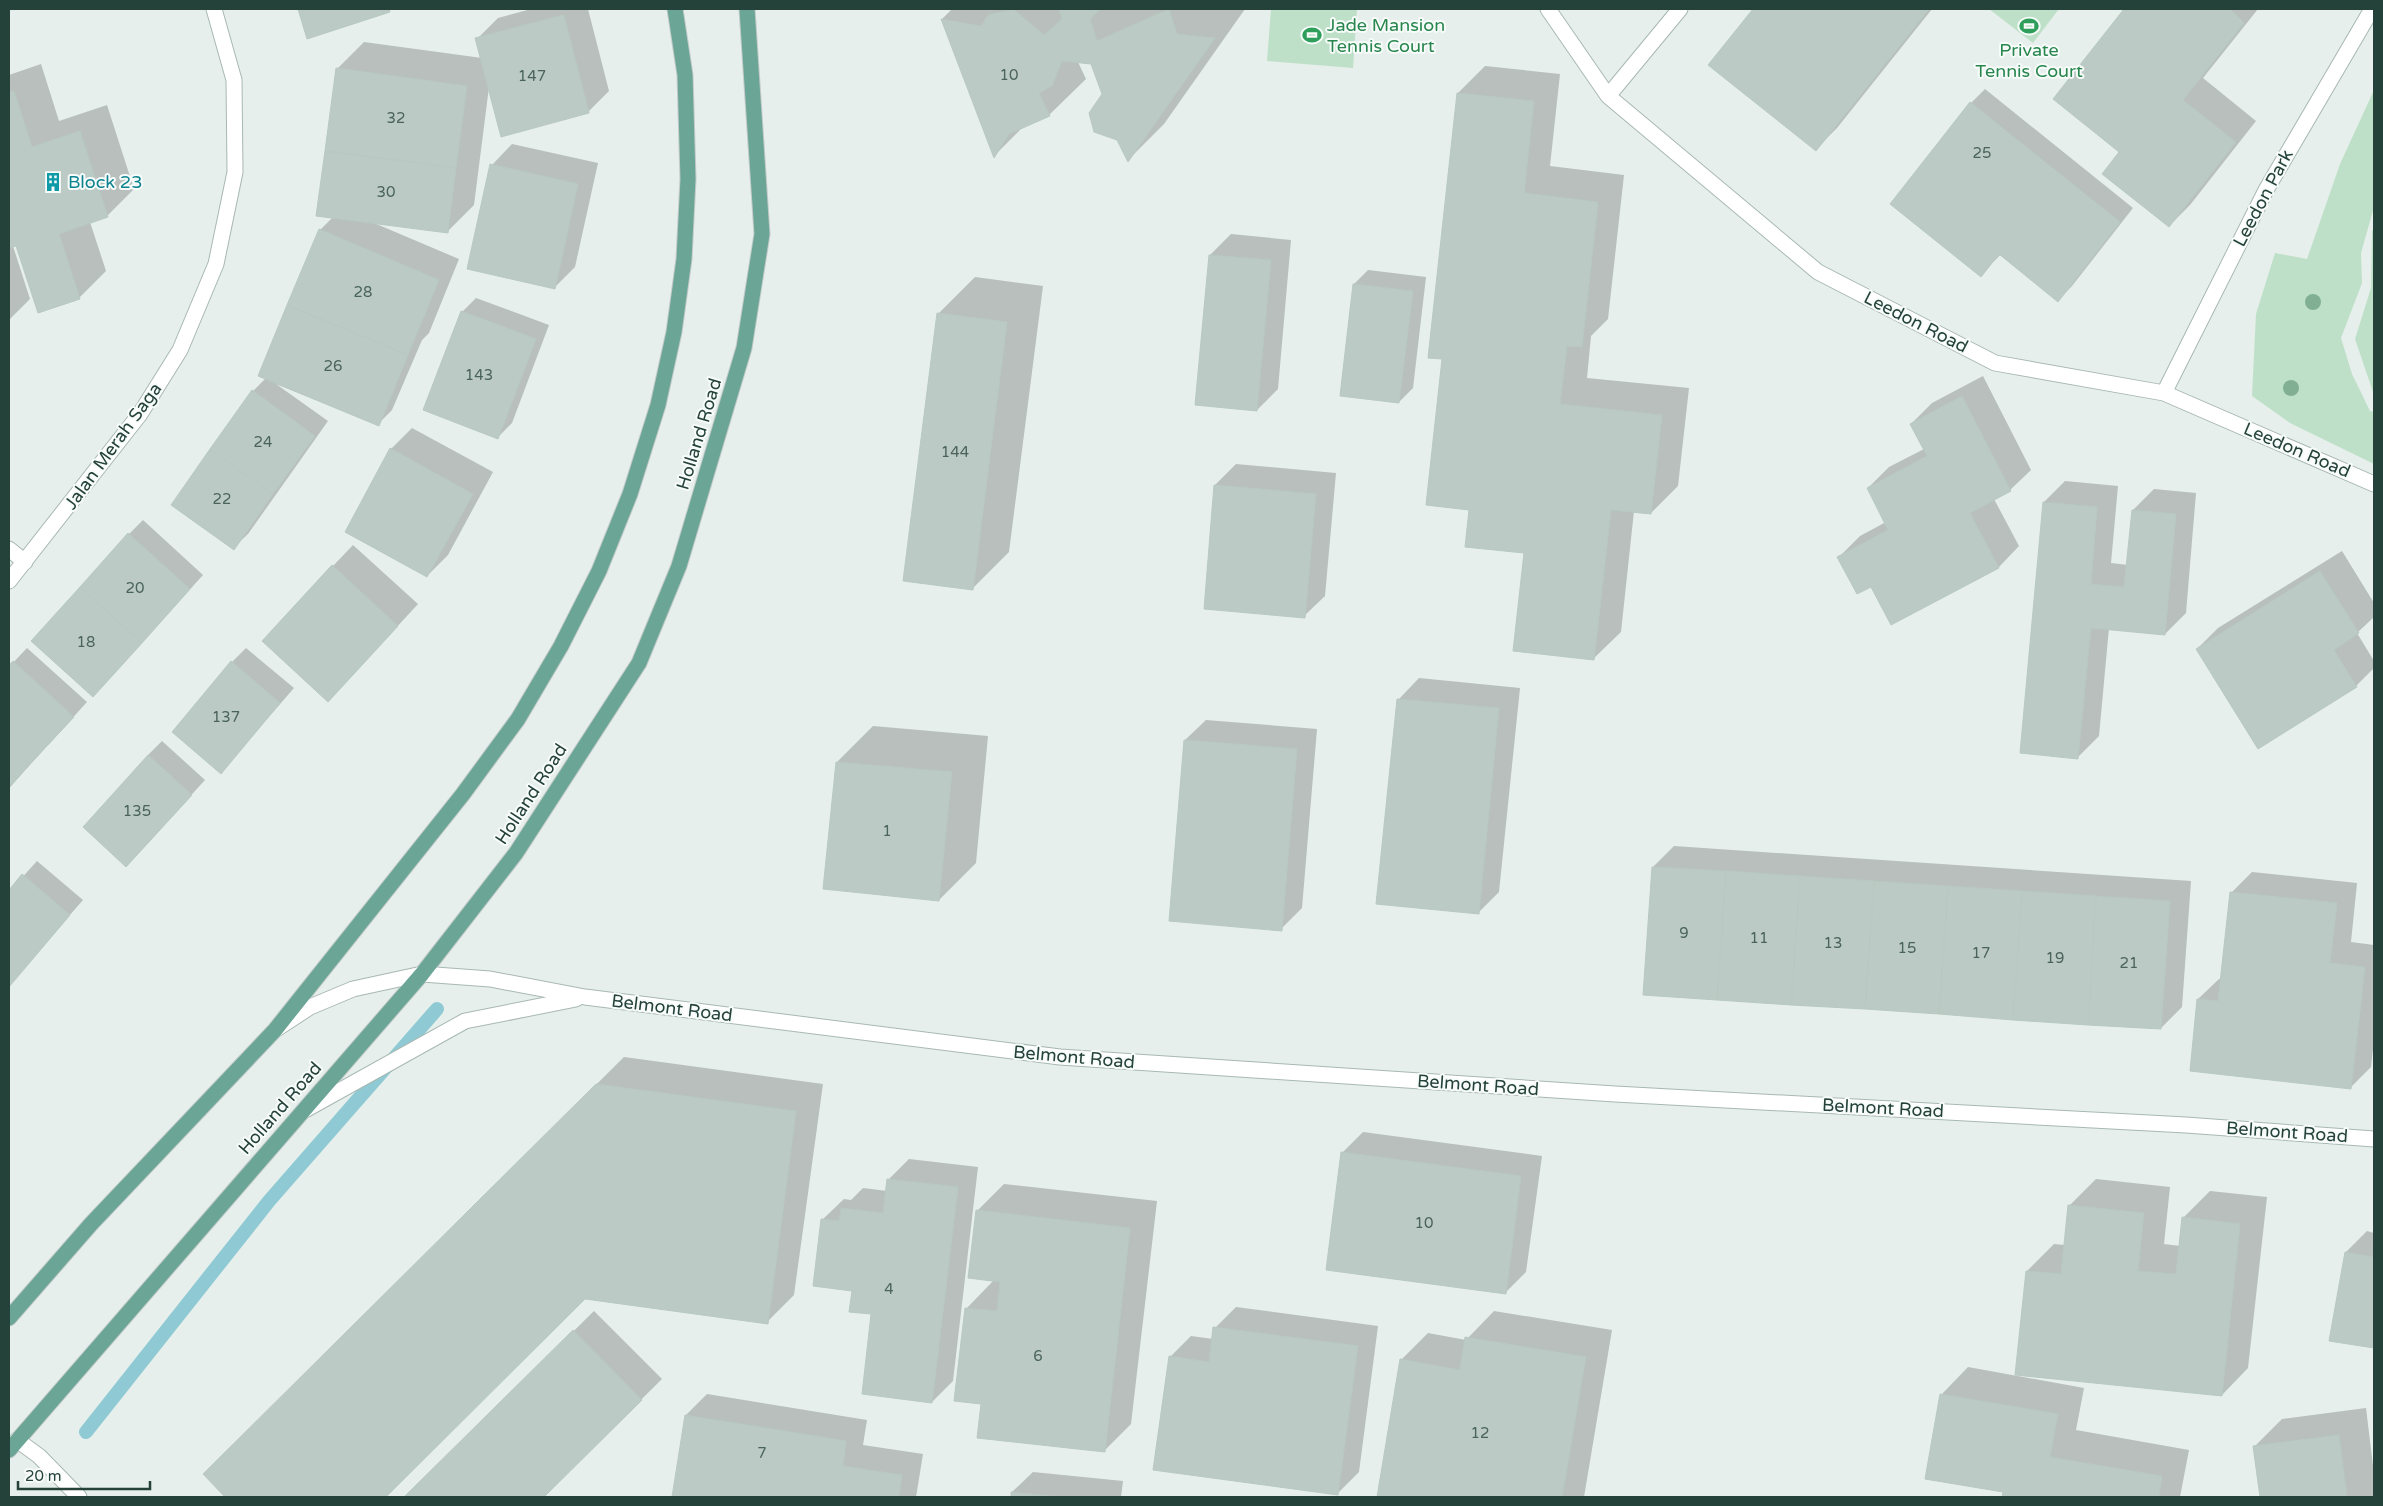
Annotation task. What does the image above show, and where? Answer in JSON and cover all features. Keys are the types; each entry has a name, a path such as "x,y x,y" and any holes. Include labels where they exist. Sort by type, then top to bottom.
{"main road":[{"path":"9,1318 91,1224 275,1030 463,794 518,718 560,646 590,587 630,494 658,405 674,332 684,259 688,179 685,75 675,9"},
{"name":"Holland Road","path":"13,1445 422,974 516,853 639,662 679,566 744,348 762,234 747,9"}],"street":[{"name":"Jalan Merah Saga","path":"9,581 140,414 180,350 216,264 234,172 234,80 214,9"},
{"name":"Leedon Road","path":"1548,9 1608,96 1818,272 1995,362 2164,393 2374,484"},
{"path":"1608,96 1680,9"},
{"name":"Leedon Park","path":"2164,393 2266,190 2372,9"},
{"path":"9,549 25,562"},
{"name":"Belmont Road","path":"275,1030 310,1007 332,997 387,980 422,974 490,979 585,997 1060,1057 1615,1094 2186,1125 2374,1139"},
{"name":"Belmont Road","path":"299,1114 465,1021 585,997"},
{"path":"13,1445 39,1456 79,1497"}],"green space":[{"name":"Jade Mansion Tennis Court","path":"1271,9 1357,9 1353,68 1267,61"},
{"name":"Private Tennis Court","path":"1989,9 2059,9 2033,43"},
{"path":"2374,90 2374,207 2361,253 2362,283 2341,338 2352,374 2370,411 2374,412 2374,464 2290,423 2252,396 2256,314 2275,253 2307,259 2340,164"},
{"path":"2374,228 2374,395 2355,339 2371,288 2372,231"}],"building":[{"path":"298,9 389,9 390,12 307,39"},
{"path":"1013,9 1044,35 1062,19 1059,9 1100,9 1090,19 1097,41 1169,9 1177,34 1215,38 1128,162 1117,140 1094,132 1089,113 1102,94 1091,64 1062,61 1052,86 1039,93 1050,116 1009,134 994,158 941,19 981,26 988,15"},
{"path":"1753,9 1929,9 1816,151 1708,65"},
{"path":"2124,9 2230,9 2244,23 2183,100 2236,142 2169,227 2102,174 2119,152 2053,99"},
{"path":"564,15 589,113 501,137 475,38"},
{"path":"336,68 467,86 456,168 325,151"},
{"name":"Block 23","path":"14,91 32,147 80,131 108,217 59,234 80,299 38,313 16,246 9,248 9,92"},
{"path":"1457,93 1534,101 1524,193 1598,202 1582,347 1567,346 1560,404 1662,415 1651,514 1611,510 1594,660 1513,651 1524,553 1465,547 1469,510 1426,505 1442,359 1428,358"},
{"path":"1970,102 2120,222 2058,302 1999,254 1981,277 1890,204"},
{"path":"325,151 456,168 448,233 316,216"},
{"path":"490,164 578,184 555,289 467,269"},
{"path":"319,229 439,280 408,355 287,305"},
{"path":"1209,255 1271,260 1257,411 1195,405"},
{"path":"1353,284 1413,291 1399,403 1340,396"},
{"path":"287,305 408,355 379,426 258,376"},
{"path":"461,311 536,339 498,439 423,410"},
{"path":"937,313 1007,322 973,590 903,581"},
{"path":"252,390 315,436 273,494 210,449"},
{"path":"1962,396 2011,491 1970,513 1999,568 1891,625 1871,587 1857,594 1837,557 1888,530 1867,488 1927,456 1910,424"},
{"path":"390,448 473,494 427,577 345,532"},
{"path":"210,449 273,494 234,550 171,505"},
{"path":"1214,485 1316,494 1305,618 1204,609"},
{"path":"2043,502 2097,507 2091,584 2124,587 2132,510 2176,514 2165,635 2091,628 2078,759 2020,753"},
{"path":"128,533 190,589 142,643 80,587"},
{"path":"332,565 398,626 328,702 262,641"},
{"path":"2320,571 2359,633 2334,650 2357,687 2258,749 2196,649"},
{"path":"80,587 142,643 93,697 31,641"},
{"path":"13,661 74,717 30,764 9,744 9,665"},
{"path":"231,661 280,703 221,774 172,732"},
{"path":"1397,699 1499,708 1479,914 1376,904"},
{"path":"1184,740 1297,749 1282,931 1169,921"},
{"path":"9,744 30,764 9,788"},
{"path":"148,755 192,795 126,867 83,827"},
{"path":"836,762 952,772 939,901 823,889"},
{"path":"1652,867 1726,871 1717,1000 1643,995"},
{"path":"1726,871 1800,876 1791,1005 1717,1000"},
{"path":"22,874 70,915 9,987 9,890"},
{"path":"1800,876 1874,881 1865,1009 1791,1005"},
{"path":"1874,881 1948,886 1939,1014 1865,1009"},
{"path":"1948,886 2022,891 2013,1020 1939,1014"},
{"path":"2022,891 2096,896 2088,1025 2013,1020"},
{"path":"2230,892 2337,903 2330,963 2365,967 2351,1089 2190,1071 2197,999 2218,1001"},
{"path":"2096,896 2170,901 2161,1029 2088,1025"},
{"path":"596,1084 796,1111 768,1324 585,1299 386,1497 225,1497 203,1474"},
{"path":"1341,1152 1521,1176 1506,1294 1326,1270"},
{"path":"887,1179 958,1187 932,1403 862,1394 871,1314 849,1312 852,1291 813,1286 821,1219 839,1221 841,1208 883,1213"},
{"path":"2068,1205 2144,1213 2138,1271 2176,1274 2182,1217 2240,1224 2222,1396 2015,1375 2026,1271 2061,1274"},
{"path":"976,1210 1130,1228 1105,1452 977,1438 981,1404 954,1401 965,1308 997,1311 1000,1282 968,1278"},
{"path":"2345,1252 2374,1257 2374,1348 2329,1341"},
{"path":"1213,1327 1358,1346 1338,1495 1153,1470 1169,1356 1209,1362"},
{"path":"573,1330 642,1400 544,1497 404,1497"},
{"path":"1465,1337 1586,1357 1562,1497 1377,1497 1400,1359 1460,1370"},
{"path":"1940,1394 2058,1414 2050,1457 2162,1476 2159,1497 2002,1497 2003,1492 1925,1479"},
{"path":"685,1415 846,1441 843,1466 902,1475 899,1497 672,1497"},
{"path":"2339,1435 2347,1497 2260,1497 2253,1446"},
{"path":"1011,1492 1060,1497 1011,1497"}],"waterway":[{"path":"86,1432 269,1201 437,1009"}],"place":[{"name":"Private Tennis Court","path":"2029,26"},
{"name":"Jade Mansion Tennis Court","path":"1312,35"},
{"name":"Block 23","path":"53,182"}]}
